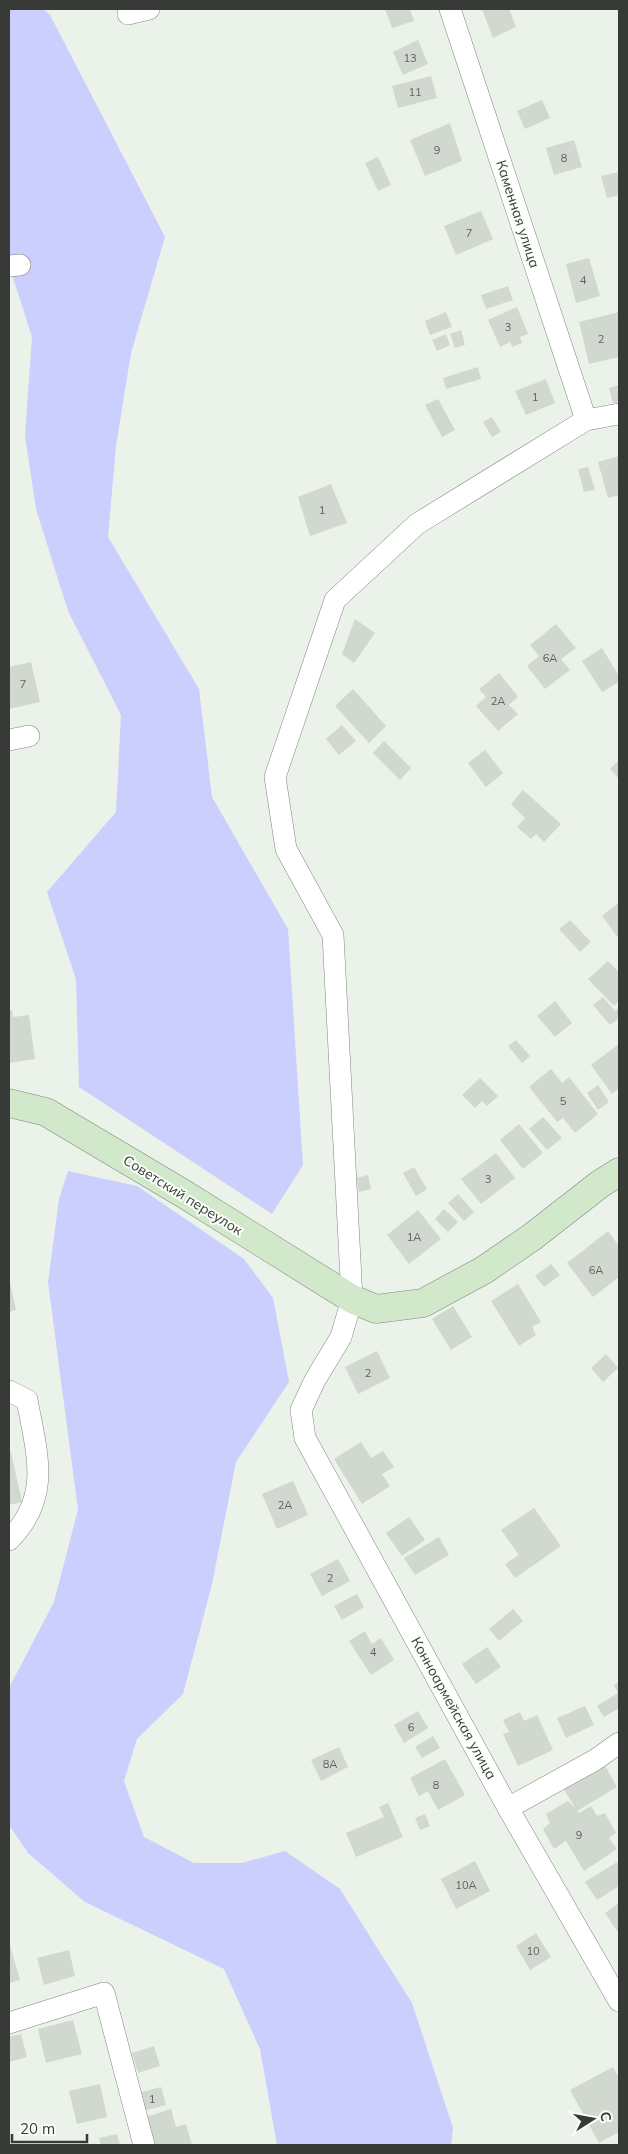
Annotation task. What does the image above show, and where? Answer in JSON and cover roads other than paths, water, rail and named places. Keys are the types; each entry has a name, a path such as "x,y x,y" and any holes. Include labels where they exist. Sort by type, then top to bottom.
{"street":[{"path":"128,14 149,9"},
{"name":"Каменная улица","path":"450,9 586,420"},
{"path":"352,1299 333,935 286,848 275,777 334,600 417,524 586,420 619,414"},
{"name":"Советский переулок","path":"9,1103 46,1112 184,1194 352,1299 376,1309 423,1303 484,1270 619,1172"},
{"name":"Конноармейская улица","path":"352,1299 341,1337 315,1380 301,1410 305,1438 508,1808 619,2001"},
{"path":"9,1391 27,1400 38,1460 37,1496 22,1527 9,1540"},
{"path":"508,1808 595,1760 619,1743"},
{"path":"9,2023 104,1993 144,2145"}]}
